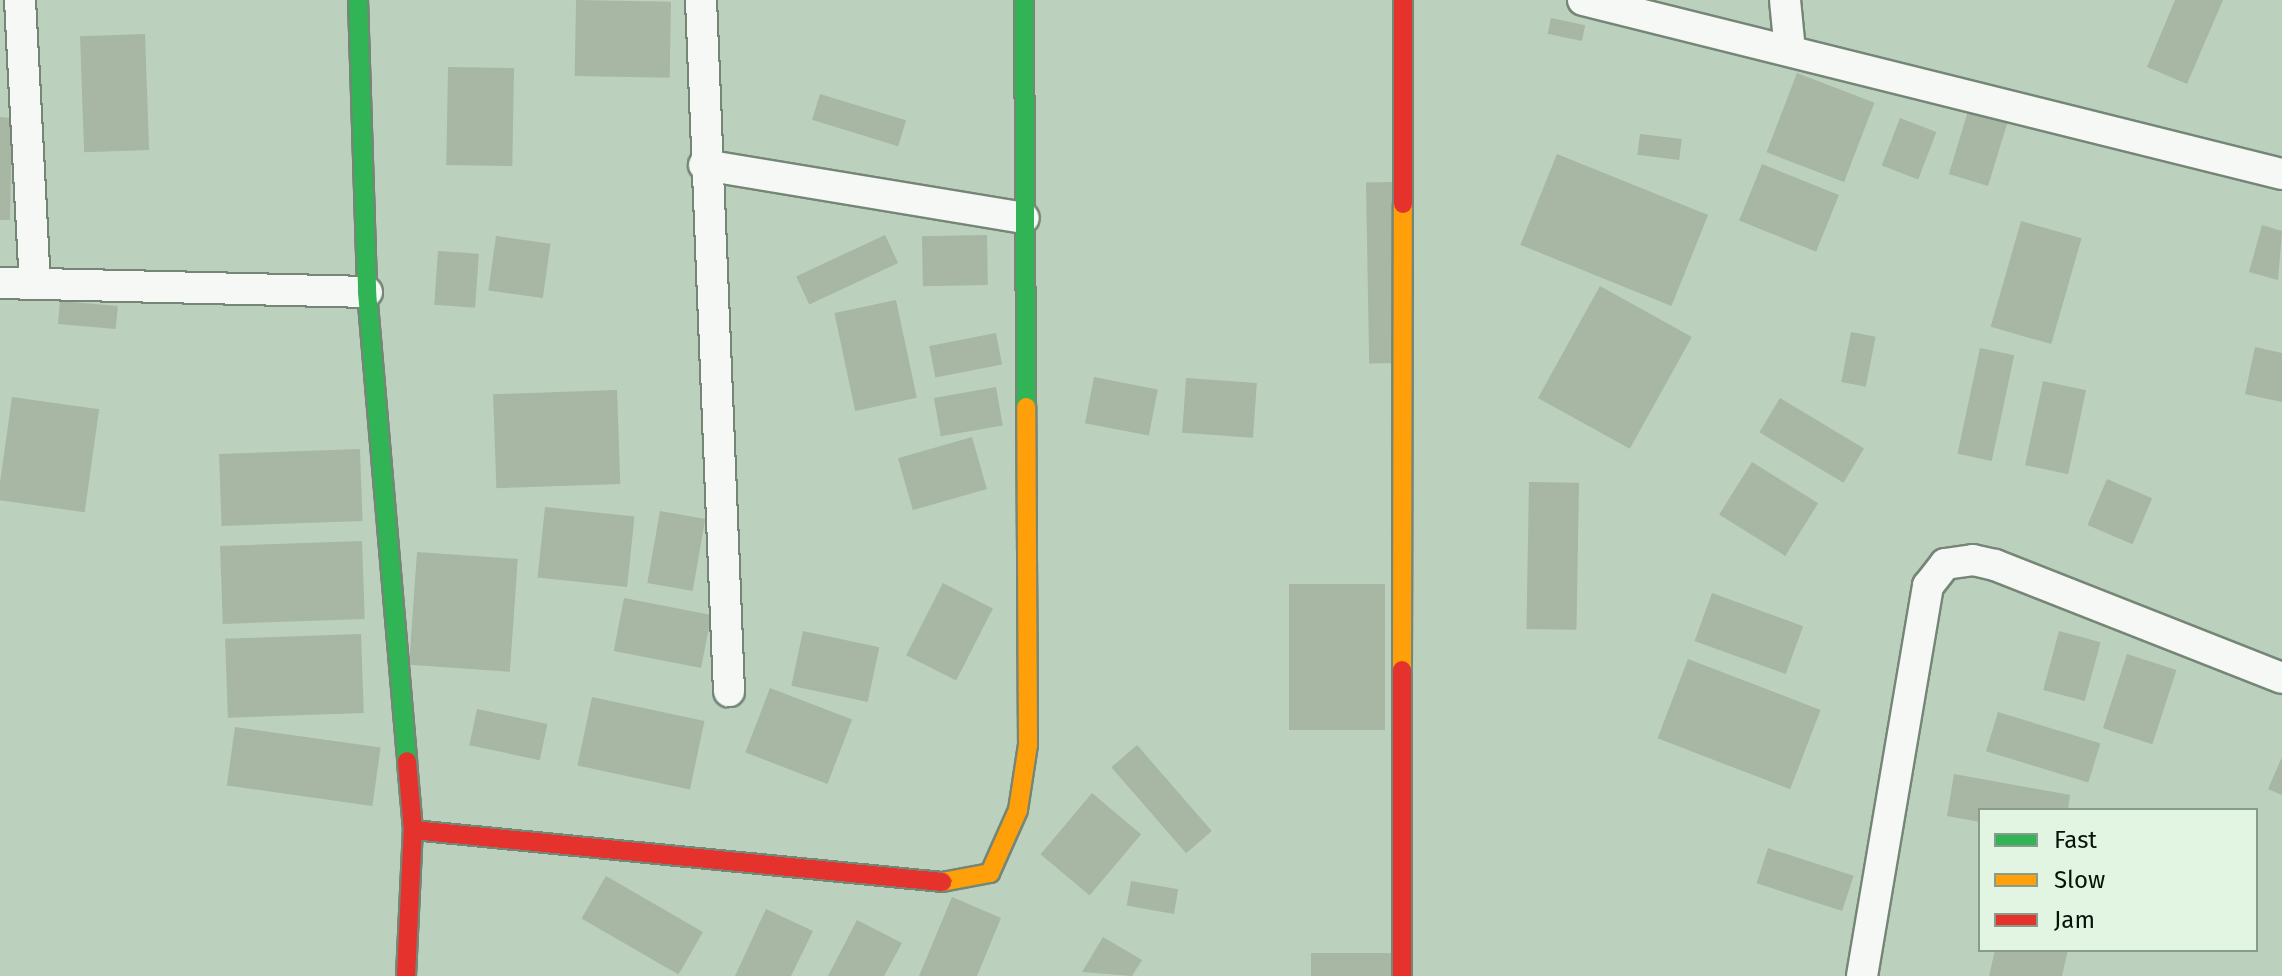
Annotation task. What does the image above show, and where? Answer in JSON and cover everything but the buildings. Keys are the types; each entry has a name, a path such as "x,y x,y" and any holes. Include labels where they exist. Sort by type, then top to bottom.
{"street":[{"path":"20,0 35,284"},
{"path":"358,0 367,292 413,830 406,976"},
{"path":"701,0 704,165 729,691"},
{"path":"413,830 954,883 990,873 1018,810 1028,745 1024,0"},
{"path":"1402,976 1403,0"},
{"path":"1583,0 2282,174"},
{"path":"1785,0 1790,51"},
{"path":"704,165 1024,218"},
{"path":"0,283 367,292"},
{"path":"1862,976 1928,586 1945,564 1973,560 1995,565 2282,678"}],"traffic: fast":[{"path":"358,0 367,292 407,761"},
{"path":"1024,0 1026,407"}],"traffic: slow":[{"path":"1402,670 1403,204"},
{"path":"942,882 990,873 1018,810 1028,745 1026,407"}],"traffic: jam":[{"path":"1403,0 1403,204"},
{"path":"1402,670 1402,976"},
{"path":"406,976 413,830 407,761"},
{"path":"413,830 942,882"}]}
